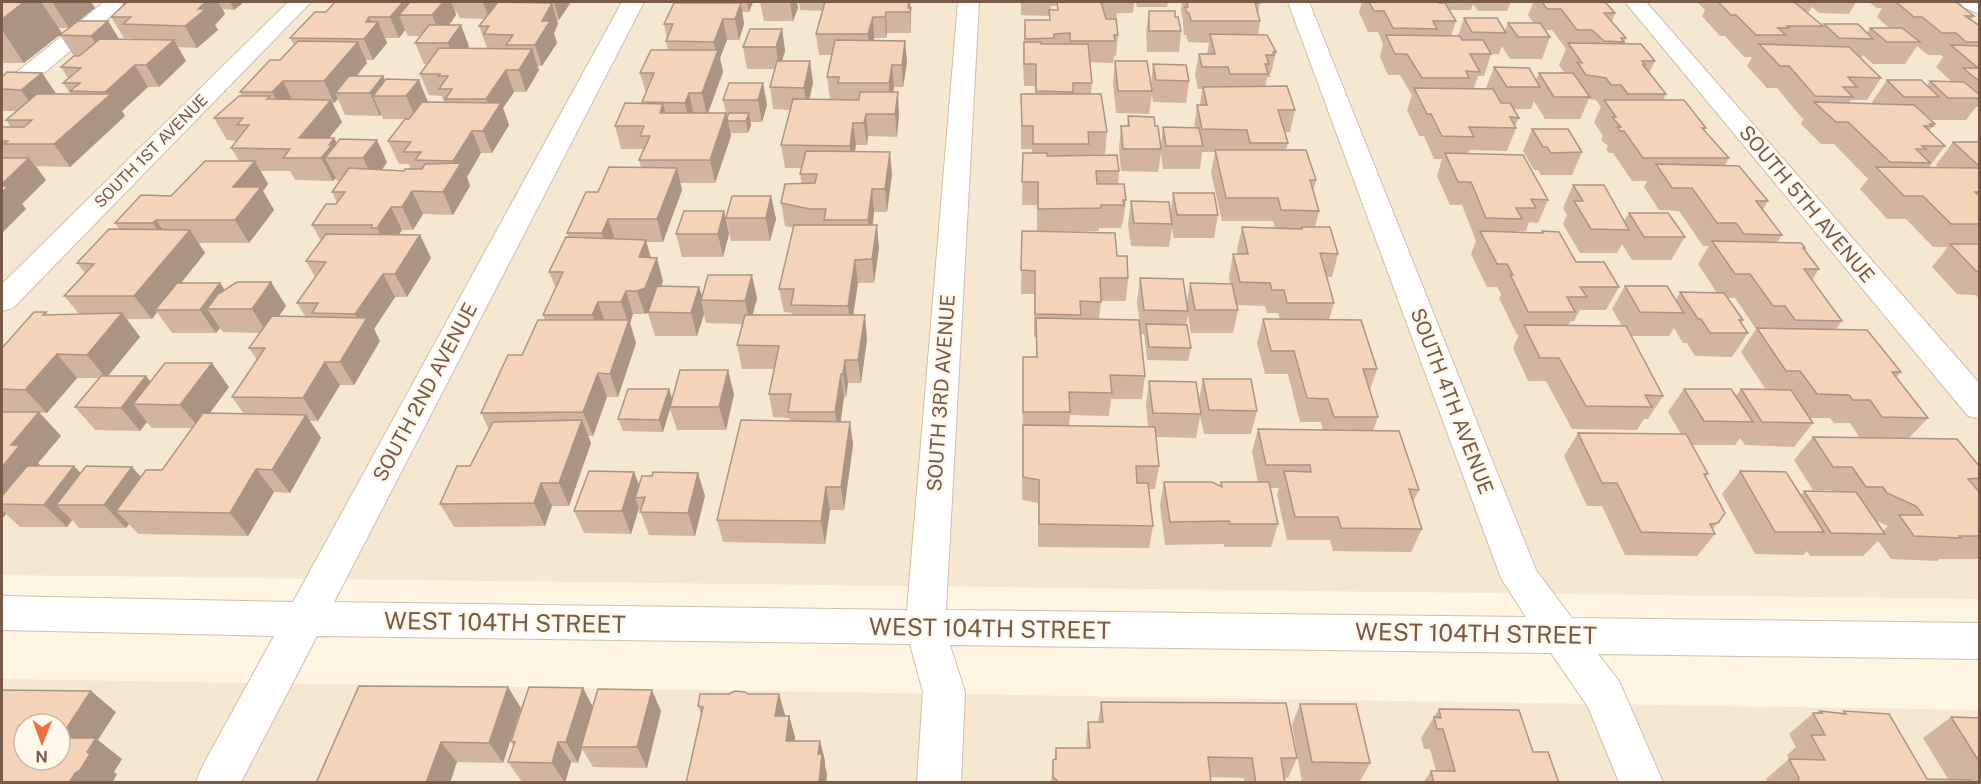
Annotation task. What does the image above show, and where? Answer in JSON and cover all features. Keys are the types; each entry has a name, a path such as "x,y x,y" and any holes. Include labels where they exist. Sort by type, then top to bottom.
{"street":[{"path":"2,96 117,2"},
{"name":"SOUTH 1ST AVENUE","path":"2,301 300,2"},
{"name":"SOUTH 2ND AVENUE","path":"218,783 303,619 633,2"},
{"name":"SOUTH 3RD AVENUE","path":"939,783 944,692 925,628 969,2"},
{"name":"SOUTH 4TH AVENUE","path":"1299,2 1520,578 1604,695 1641,783"},
{"name":"SOUTH 5TH AVENUE","path":"1635,2 1980,407"},
{"path":"1971,2 1980,8"},
{"name":"WEST 104TH STREET","path":"2,613 925,628 1980,640"}],"shaded area":[{"path":"2,2 1979,2 1979,599 2,575"},
{"path":"2,679 1979,710 1979,782 2,782"}],"building":[{"path":"2,2 24,2 2,19"},
{"path":"127,2 206,2 198,9 206,9 185,26 123,24 131,17 111,17"},
{"path":"335,2 403,2 390,17 369,17 366,22 378,22 364,39 290,38 315,12 326,12"},
{"path":"410,2 443,2 432,15 399,15"},
{"path":"498,2 552,3 542,21 550,21 535,45 506,45 513,35 484,34 489,26 479,26"},
{"path":"825,2 909,2 908,8 911,8 910,12 886,12 885,17 873,17 868,34 816,34"},
{"path":"1057,2 1101,2 1106,19 1116,19 1118,35 1114,35 1115,41 1070,41 1070,33 1054,34 1054,38 1025,39 1025,20 1050,20 1049,10 1058,10"},
{"path":"1187,2 1259,2 1255,3 1260,21 1191,21 1185,7 1188,7"},
{"path":"1369,2 1445,3 1456,21 1433,21 1437,29 1393,28 1384,11 1374,11"},
{"path":"1542,2 1605,2 1615,13 1604,13 1626,38 1621,38 1624,42 1604,41 1592,30 1577,30 1561,9 1547,9"},
{"path":"1718,2 1794,2 1823,26 1787,26 1789,28 1778,28 1786,35 1756,35 1736,15 1731,15"},
{"path":"1896,2 1956,2 1974,16 1965,16 1980,26 1980,42 1966,42 1956,33 1942,33 1922,17 1914,17"},
{"path":"674,3 741,3 735,19 723,19 714,42 666,41 673,24 664,24"},
{"path":"1149,11 1175,11 1181,31 1149,31"},
{"path":"1464,18 1497,18 1506,33 1472,32"},
{"path":"78,21 108,21 91,36 60,35"},
{"path":"1508,23 1540,23 1550,37 1518,37"},
{"path":"1824,24 1858,24 1873,39 1839,38"},
{"path":"429,25 461,25 448,43 415,43"},
{"path":"1870,28 1902,28 1920,42 1887,42"},
{"path":"750,29 782,29 776,47 743,47"},
{"path":"1210,34 1267,35 1276,52 1273,52 1274,55 1266,55 1269,64 1265,64 1268,74 1230,74 1228,67 1202,67 1199,54 1215,54"},
{"path":"1386,35 1460,36 1462,40 1483,40 1491,54 1470,54 1480,72 1466,71 1469,78 1422,78 1407,54 1395,54"},
{"path":"100,39 174,40 146,65 135,65 105,92 70,91 80,83 63,83 81,68 61,67"},
{"path":"835,40 905,41 902,65 892,65 889,83 838,83 839,77 827,77"},
{"path":"298,41 358,42 324,81 283,81 272,92 240,92 270,60 280,60"},
{"path":"1024,42 1088,44 1092,83 1073,83 1073,92 1036,91 1036,64 1024,64"},
{"path":"1568,43 1641,44 1655,61 1642,61 1645,65 1643,65 1666,94 1628,94 1621,85 1611,85 1606,78 1586,75 1577,62 1582,63"},
{"path":"1759,44 1849,47 1881,78 1848,77 1857,87 1843,87 1853,97 1815,96 1789,66 1780,66"},
{"path":"1951,45 1980,46 1980,82 1963,68 1978,68"},
{"path":"439,48 532,49 519,70 506,70 486,99 445,99 452,89 439,89 448,76 420,74"},
{"path":"651,50 718,50 702,93 689,93 685,103 642,102 654,73 640,73"},
{"path":"777,61 810,61 804,88 770,87"},
{"path":"1115,61 1147,61 1152,91 1118,91"},
{"path":"1153,64 1186,65 1189,81 1156,80"},
{"path":"1494,67 1529,68 1540,87 1507,87"},
{"path":"7,72 42,73 21,90 2,89 2,77"},
{"path":"1539,73 1573,73 1590,97 1554,97"},
{"path":"349,76 383,76 370,93 335,93"},
{"path":"386,79 419,80 406,96 373,96"},
{"path":"1887,80 1921,80 1939,97 1904,97"},
{"path":"1930,81 1964,82 1980,95 1980,98 1948,98"},
{"path":"729,83 763,83 758,100 723,100"},
{"path":"1287,86 1295,110 1278,110 1288,143 1250,143 1247,130 1202,129 1197,105 1207,105 1203,87"},
{"path":"1414,88 1493,89 1501,103 1510,103 1519,118 1510,117 1516,128 1469,127 1474,137 1442,136 1431,114 1427,114"},
{"path":"860,92 898,92 895,114 866,114 864,123 853,123 850,146 781,145 793,99 859,100"},
{"path":"37,94 111,94 54,144 4,144 8,141 2,141 2,127 24,127 32,120 6,120"},
{"path":"1021,94 1101,94 1107,132 1088,132 1089,144 1033,144 1033,126 1022,126"},
{"path":"239,96 331,100 299,138 334,138 329,145 332,145 321,158 283,158 290,149 231,148 249,125 237,125 243,118 214,118"},
{"path":"1604,100 1684,100 1706,128 1702,128 1729,158 1643,158 1624,131 1620,131 1617,127 1621,127 1612,117 1616,117"},
{"path":"422,102 501,103 483,131 472,131 453,161 415,160 421,152 403,152 411,142 388,141"},
{"path":"1814,102 1914,105 1935,124 1924,126 1945,146 1922,146 1926,149 1916,149 1930,163 1890,162 1848,122 1836,122"},
{"path":"625,103 663,104 660,113 726,113 710,160 639,160 650,136 640,136 644,126 615,126"},
{"path":"729,113 749,113 746,121 728,121"},
{"path":"1128,116 1154,117 1155,126 1158,126 1161,149 1123,149 1121,126 1129,126"},
{"path":"1163,127 1199,128 1203,146 1166,146"},
{"path":"1532,129 1568,129 1582,152 1551,153 1547,147 1543,147"},
{"path":"340,139 377,140 363,158 325,158"},
{"path":"1953,142 1980,142 1980,166 1978,165"},
{"path":"1215,150 1306,150 1316,180 1310,180 1319,211 1281,210 1278,198 1226,198"},
{"path":"806,151 890,152 885,189 872,189 868,220 824,220 826,209 810,209 781,203 785,184 815,183 817,174 800,174"},
{"path":"1023,153 1047,153 1047,156 1117,155 1119,171 1096,171 1097,184 1124,184 1126,200 1123,200 1124,205 1101,205 1101,208 1038,209 1038,182 1022,182"},
{"path":"1445,153 1523,155 1548,200 1531,199 1536,208 1516,208 1522,219 1486,218 1471,182 1458,182"},
{"path":"2,158 29,158 2,184"},
{"path":"205,161 255,161 233,187 261,187 235,220 156,220 153,223 115,223 141,195 171,196"},
{"path":"461,163 443,192 412,191 402,207 391,207 377,228 371,228 372,225 312,225 326,204 336,204 345,192 332,192 349,168 404,171 405,169 422,169 425,164"},
{"path":"1656,164 1739,166 1768,201 1756,201 1782,235 1744,234 1736,223 1717,223 1692,188 1672,188"},
{"path":"609,167 677,168 657,219 608,219 602,233 567,233 586,192 598,192"},
{"path":"1876,167 1980,168 1980,192 1975,192 1980,197 1980,224 1951,224 1923,196 1904,196"},
{"path":"1573,185 1604,185 1629,230 1591,229 1574,201 1583,201"},
{"path":"1173,193 1214,193 1218,215 1177,215"},
{"path":"732,196 771,196 766,218 726,218"},
{"path":"1131,201 1169,202 1172,224 1134,223"},
{"path":"684,211 724,211 718,234 676,234"},
{"path":"1629,213 1668,213 1685,237 1644,237"},
{"path":"794,225 877,225 872,259 855,260 848,306 791,305 794,289 779,289"},
{"path":"1242,227 1302,229 1302,227 1330,227 1338,254 1320,253 1334,303 1287,303 1284,290 1272,290 1270,283 1240,282 1233,254 1248,254"},
{"path":"109,229 190,230 134,296 64,296 94,264 77,263"},
{"path":"1022,231 1115,233 1117,256 1127,256 1128,278 1100,278 1101,302 1080,301 1081,315 1035,314 1035,271 1021,270"},
{"path":"1480,231 1559,232 1576,262 1604,262 1619,287 1580,287 1587,297 1567,297 1575,312 1528,312 1507,264 1497,264"},
{"path":"326,234 420,235 395,274 383,274 355,314 312,313 318,303 297,303 326,262 306,261"},
{"path":"566,237 646,240 639,257 657,258 645,288 626,291 621,302 598,302 592,315 543,315 563,272 549,272"},
{"path":"1712,241 1801,243 1819,269 1804,269 1842,321 1795,320 1785,306 1773,306 1750,274 1735,274"},
{"path":"1950,244 1980,244 1980,271 1976,271"},
{"path":"708,275 752,275 745,301 701,300"},
{"path":"1140,278 1183,279 1188,311 1144,310"},
{"path":"237,282 271,282 252,309 207,309 218,294"},
{"path":"177,283 220,283 200,310 155,310"},
{"path":"1190,283 1232,284 1238,310 1195,310"},
{"path":"657,286 699,287 691,313 648,312"},
{"path":"1625,286 1667,286 1684,313 1640,312"},
{"path":"1680,292 1724,293 1743,320 1739,320 1748,333 1710,333"},
{"path":"34,312 46,312 43,315 122,313 87,355 57,354 25,390 2,389 2,348"},
{"path":"745,315 865,315 858,360 845,360 835,412 788,412 791,394 769,394 779,346 737,345"},
{"path":"272,316 367,318 340,362 325,362 303,398 232,397 265,348 249,348"},
{"path":"1036,318 1139,320 1145,376 1110,375 1112,393 1069,392 1070,412 1023,412 1023,357 1037,357"},
{"path":"1263,319 1361,320 1377,369 1363,369 1378,417 1334,417 1328,399 1307,398 1294,351 1271,351"},
{"path":"538,320 629,320 610,374 598,373 583,412 481,413 508,355 522,355"},
{"path":"1146,324 1187,325 1191,348 1149,347"},
{"path":"1524,325 1626,326 1663,396 1645,395 1652,407 1586,406 1559,358 1540,358"},
{"path":"1757,328 1867,330 1901,372 1892,372 1928,418 1882,417 1870,400 1853,400 1849,395 1817,394 1800,371 1786,371"},
{"path":"165,363 212,363 180,405 133,404"},
{"path":"680,370 728,370 719,407 670,407"},
{"path":"101,376 146,376 121,408 75,407"},
{"path":"1203,379 1251,379 1257,411 1209,410"},
{"path":"1149,381 1196,382 1201,414 1153,413"},
{"path":"628,389 669,389 659,420 618,419"},
{"path":"1684,389 1731,389 1753,422 1704,421"},
{"path":"1741,389 1791,390 1813,423 1762,422"},
{"path":"2,412 39,412 11,445 20,445 2,467"},
{"path":"203,413 306,415 272,470 256,469 230,513 116,511 146,470 162,470"},
{"path":"582,420 559,483 541,483 534,503 440,504 457,466 470,466 493,422"},
{"path":"741,420 850,422 841,487 826,487 821,521 717,520"},
{"path":"1023,425 1155,427 1159,466 1136,466 1137,483 1148,483 1153,526 1039,524 1039,480 1023,477"},
{"path":"1258,429 1399,431 1419,490 1409,489 1422,529 1341,528 1338,517 1295,517 1284,471 1311,472 1310,465 1266,465"},
{"path":"1578,433 1686,434 1708,474 1704,474 1725,513 1718,523 1710,524 1715,534 1641,532 1617,483 1602,483"},
{"path":"1813,437 1957,439 1980,467 1980,478 1968,479 1980,493 1980,536 1959,536 1961,538 1914,536 1899,515 1923,515 1916,506 1887,493 1883,487 1866,487 1852,467 1833,467"},
{"path":"27,466 74,466 44,505 2,504 2,496"},
{"path":"86,466 132,467 104,505 56,505"},
{"path":"589,471 634,472 622,511 574,511"},
{"path":"1740,471 1786,472 1824,532 1775,532"},
{"path":"653,472 698,473 688,513 640,512 645,497 635,498 642,476 652,476"},
{"path":"1164,482 1212,482 1222,487 1221,482 1269,482 1278,524 1230,524 1229,521 1170,522"},
{"path":"1804,491 1856,492 1885,534 1831,533"},
{"path":"359,686 508,687 489,743 441,742 426,783 316,783"},
{"path":"529,687 583,688 566,742 558,742 552,763 508,762 515,742 511,741"},
{"path":"598,689 652,690 637,747 581,747"},
{"path":"2,690 91,691 72,720 72,712 12,712 12,772 72,772 72,738 96,738 87,752 90,754 69,783 2,783"},
{"path":"735,691 748,694 779,694 775,716 789,716 786,741 820,741 818,754 822,754 819,783 686,783 703,707 698,706 700,694 729,694"},
{"path":"1101,702 1286,703 1297,758 1281,758 1285,783 1256,783 1252,758 1208,757 1211,783 1057,783 1053,777 1056,748 1090,748 1088,722 1103,722"},
{"path":"1300,704 1356,704 1370,763 1312,762"},
{"path":"1439,709 1519,710 1533,752 1548,752 1559,783 1434,783 1431,771 1455,771 1443,729 1437,729 1434,717 1441,718"},
{"path":"1820,711 1846,714 1844,711 1889,714 1927,779 1971,780 1972,783 1799,783 1799,778 1789,759 1825,760 1811,735 1825,735 1813,713 1822,713"},
{"path":"1951,717 1980,718 1980,763"}]}
